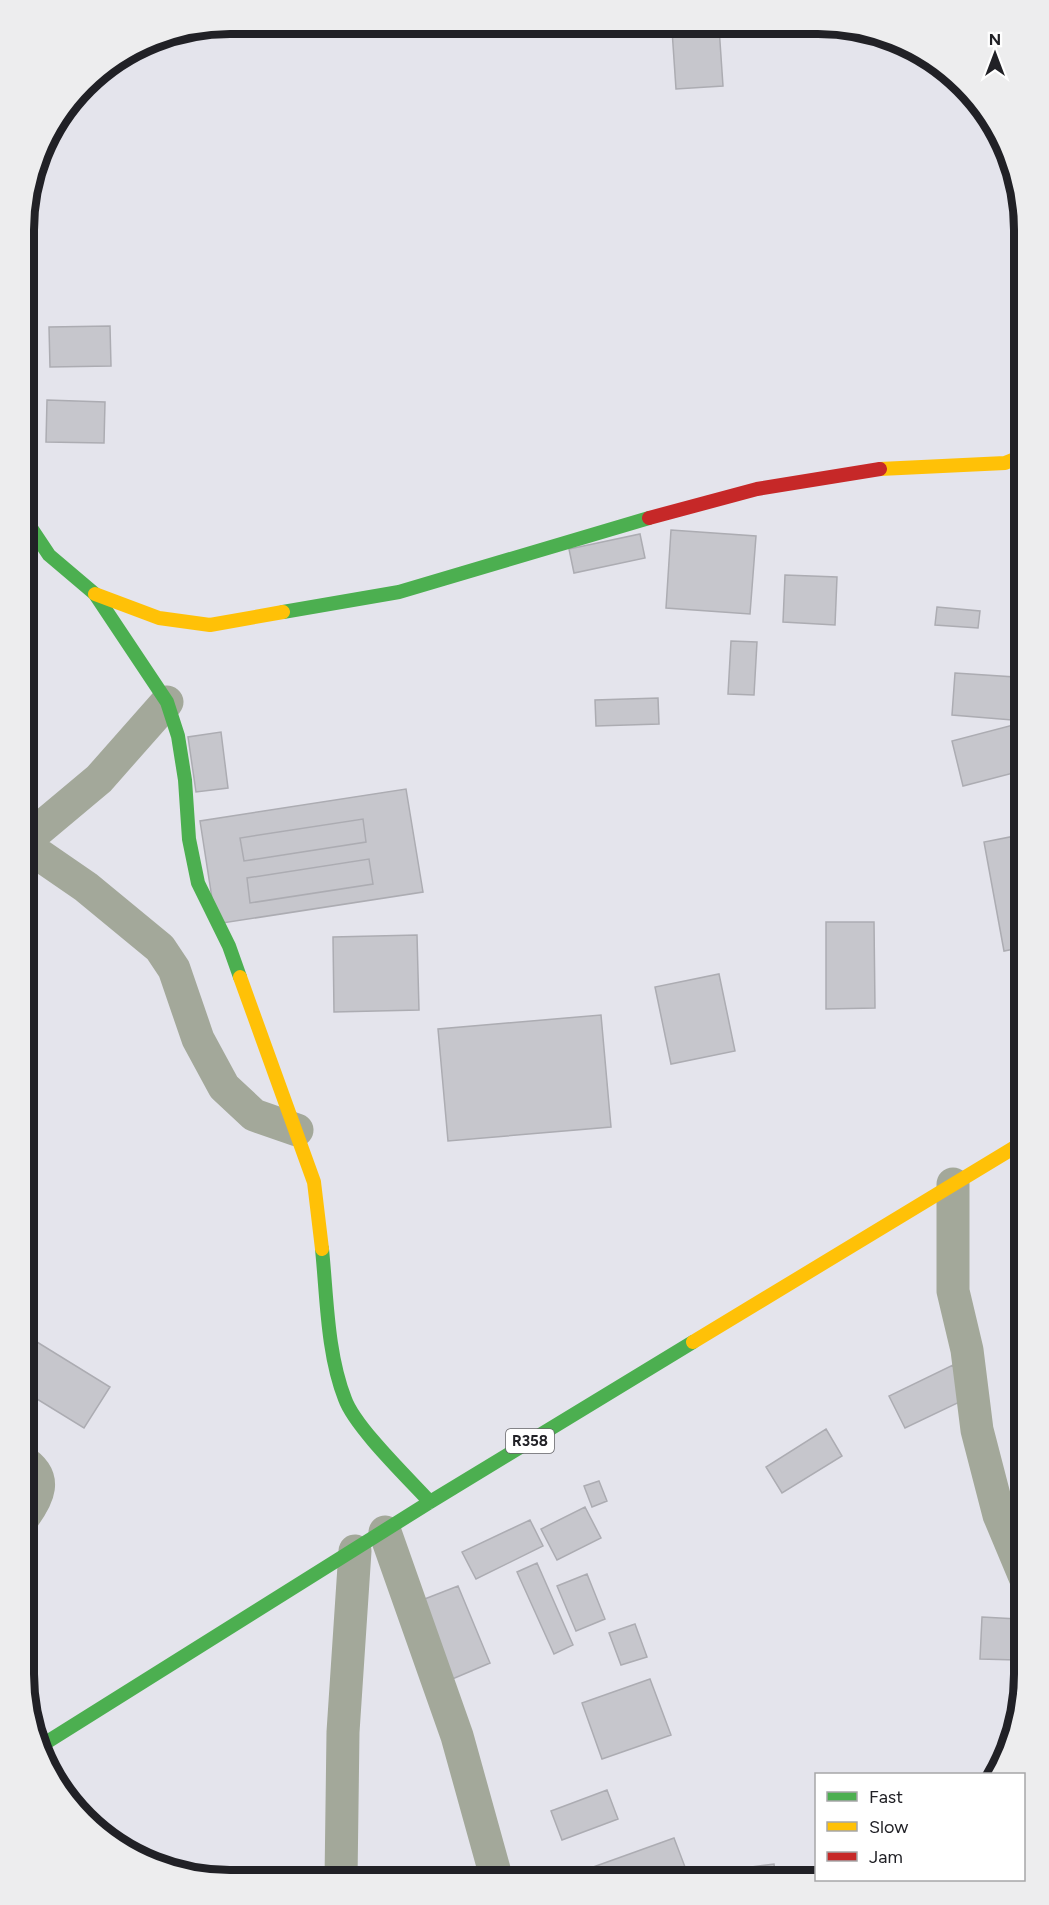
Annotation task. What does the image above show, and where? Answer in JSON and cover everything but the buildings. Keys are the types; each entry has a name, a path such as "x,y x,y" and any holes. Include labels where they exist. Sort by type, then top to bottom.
{"street":[{"path":"95,594 159,618 210,625 399,592 616,527 757,489 887,468 1005,463 1015,459"},
{"path":"34,532 49,555 95,594 167,702 178,736 185,780 189,839 198,883 229,946 314,1182 334,1358 345,1401 371,1437 430,1502"},
{"path":"34,835 99,779 167,702"},
{"path":"34,849 86,887 160,948 174,969 198,1039 224,1087 254,1115 297,1130"},
{"name":"R358","path":"47,1742 430,1502 1014,1147"},
{"path":"953,1184 953,1291 967,1350 977,1430 999,1515 1014,1552"},
{"path":"385,1532 457,1736 494,1870"},
{"path":"341,1870 343,1732 355,1551"}],"lane":[{"path":"34,1459 44,1471 48,1483 34,1515"}],"traffic: fast":[{"path":"283,612 399,592 649,518"},
{"path":"34,532 49,555 95,594 167,702 178,736 185,780 189,839 198,883 229,946 240,977"},
{"path":"322,1249 331,1344 345,1399 370,1438 430,1502"},
{"path":"47,1742 430,1502 693,1342"}],"traffic: slow":[{"path":"880,469 1005,463 1015,459"},
{"path":"95,594 159,618 210,625 283,612"},
{"path":"240,977 314,1182 322,1249"},
{"path":"693,1342 1014,1147"}],"traffic: jam":[{"path":"649,518 757,489 880,469"}]}
